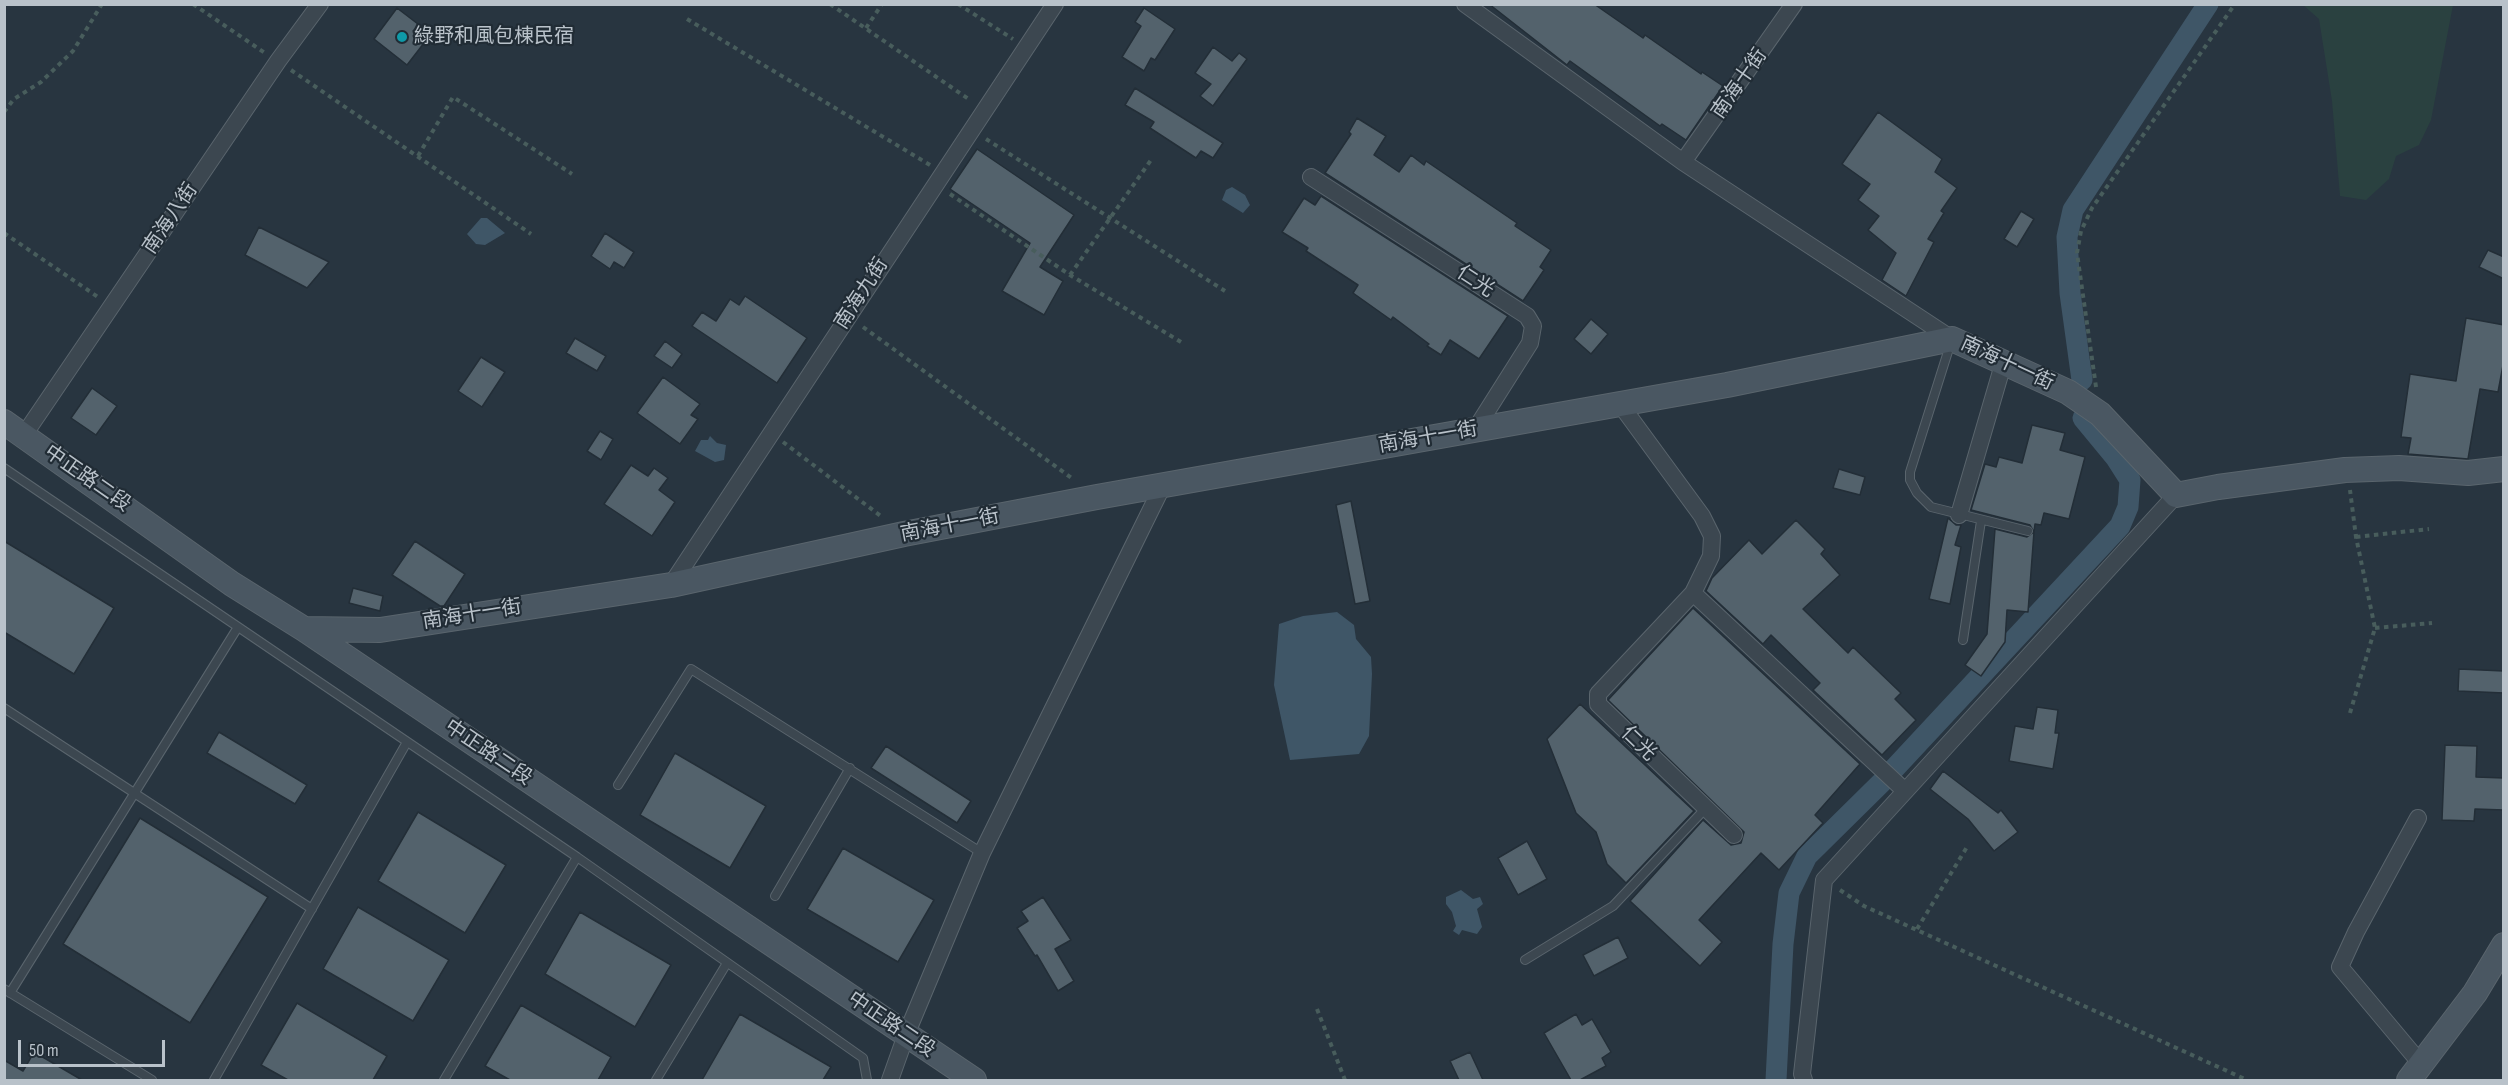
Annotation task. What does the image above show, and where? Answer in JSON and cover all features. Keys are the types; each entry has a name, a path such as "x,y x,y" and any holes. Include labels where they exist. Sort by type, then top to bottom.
{"street":[{"name":"南海八街","path":"14,428 111,307 278,61 320,4"},
{"name":"南海九街","path":"671,585 1054,4"},
{"path":"1465,4 1683,162 1952,339"},
{"name":"南海十街","path":"1683,162 1794,4"},
{"name":"仁光","path":"1311,177 1527,316 1533,326 1530,343 1475,430"},
{"name":"南海十一街","path":"304,628 380,630 671,585 904,534 1163,485 1620,404 1952,339 2068,392 2100,414 2176,495"},
{"path":"1959,515 2004,361"},
{"name":"仁光","path":"1620,404 1702,516 1712,536 1711,556 1693,593 1598,694 1598,704 1734,836"},
{"name":"中正路二段","path":"14,428 232,584 304,628 974,1080"},
{"path":"1804,1080 1802,1074 1824,880 2176,495 2345,470 2399,468 2468,473 2504,469"},
{"path":"890,1080 906,1035 982,853 1163,485"},
{"path":"1693,593 1905,790"},
{"path":"2418,818 2356,932 2340,967 2415,1072 2475,993 2504,945"}],"lane":[{"path":"1952,339 1910,472 1910,480 1917,494 1931,507 2028,531"},
{"path":"4,468 577,857 863,1058 867,1080"},
{"path":"1963,640 1982,521"},
{"path":"152,1080 7,991 238,627"},
{"path":"618,785 691,669 982,853"},
{"path":"4,708 312,909"},
{"path":"214,1080 407,742"},
{"path":"775,896 850,768"},
{"path":"1525,960 1613,906 1705,809"},
{"path":"444,1080 577,857"},
{"path":"657,1080 727,963"}],"path":[{"path":"4,112 14,99 41,82 73,51 102,4"},
{"path":"194,4 531,234"},
{"path":"830,4 984,109"},
{"path":"866,28 882,4"},
{"path":"958,4 1027,48"},
{"path":"2100,414 2077,254 2081,231 2092,208 2235,4"},
{"path":"687,19 938,178 1070,275 1181,342"},
{"path":"418,156 453,97 572,174"},
{"path":"970,129 1225,291"},
{"path":"1070,275 1151,160"},
{"path":"4,233 111,307"},
{"path":"847,316 1098,497"},
{"path":"770,433 904,534"},
{"path":"2345,470 2375,628 2350,713"},
{"path":"2356,537 2429,529"},
{"path":"2375,628 2432,623"},
{"path":"1917,929 1967,847"},
{"path":"1824,880 1864,906 2247,1080"},
{"path":"1317,1009 1345,1080"}],"green space":[{"path":"2303,5 2453,5 2431,120 2419,145 2396,156 2389,179 2366,200 2340,196 2332,101 2319,19"}],"water":[{"path":"1232,187 1245,195 1250,205 1243,213 1222,200 1226,190"},
{"path":"481,218 487,218 505,233 485,245 476,244 467,234"},
{"path":"710,436 717,443 726,445 724,460 715,462 695,451 701,440 708,440"},
{"path":"1337,612 1354,625 1356,639 1371,657 1369,736 1359,754 1290,760 1274,685 1279,624 1303,616"},
{"path":"1461,890 1473,899 1480,897 1483,904 1477,909 1482,927 1477,934 1462,930 1459,935 1453,931 1456,926 1452,912 1446,904 1446,897"}],"building":[{"path":"1489,4 1594,4 1643,38 1645,35 1701,74 1702,72 1723,86 1686,140 1662,124 1660,126 1570,61 1567,65"},
{"name":"綠野和風包棟民宿","path":"397,8 431,34 407,65 374,39"},
{"path":"1144,8 1175,29 1155,60 1151,58 1144,71 1122,57 1141,26 1135,22"},
{"path":"1213,47 1232,61 1239,53 1247,59 1213,106 1200,96 1211,84 1195,73"},
{"path":"1135,88 1223,143 1213,158 1201,151 1196,158 1150,128 1154,122 1125,105"},
{"path":"1878,112 1942,159 1935,172 1957,188 1941,211 1944,213 1928,239 1934,242 1906,296 1882,280 1896,253 1868,230 1879,216 1858,200 1870,184 1842,164"},
{"path":"1357,118 1386,136 1374,155 1399,172 1411,155 1424,165 1426,161 1517,223 1515,226 1551,250 1540,267 1544,270 1523,301 1325,173 1351,134 1349,132"},
{"path":"977,149 1074,215 1040,267 1063,281 1044,315 1002,291 1030,243 950,189"},
{"path":"1321,196 1508,316 1479,359 1450,340 1441,355 1427,346 1429,344 1393,317 1391,320 1353,293 1358,285 1306,251 1308,248 1282,232 1304,198 1315,205"},
{"path":"2021,211 2034,219 2017,247 2004,239"},
{"path":"259,227 329,262 307,288 245,255"},
{"path":"605,233 634,252 624,268 614,262 610,269 591,256"},
{"path":"2488,250 2504,257 2504,279 2479,267"},
{"path":"745,296 807,338 777,383 692,326 702,312 716,321 730,299 739,305"},
{"path":"2466,318 2504,325 2504,360 2498,392 2480,389 2468,459 2408,454 2411,438 2401,437 2410,374 2456,381"},
{"path":"1591,319 1608,334 1591,354 1574,339"},
{"path":"575,338 606,356 597,371 566,353"},
{"path":"665,341 682,354 672,368 654,356"},
{"path":"481,357 505,372 482,407 458,391"},
{"path":"663,377 700,404 691,415 698,419 680,444 637,413"},
{"path":"92,388 117,406 96,435 71,418"},
{"path":"2032,425 2065,433 2060,450 2085,457 2069,519 2044,513 2041,525 2035,524 2034,532 2030,525 1971,510 1985,464 1996,467 1999,457 2022,463"},
{"path":"600,431 613,439 601,460 587,451"},
{"path":"631,465 648,476 654,468 668,478 659,490 675,502 652,536 604,504"},
{"path":"1839,469 1865,477 1860,495 1833,488"},
{"path":"1351,501 1370,601 1355,604 1336,505"},
{"path":"1948,518 1956,525 1961,525 1955,545 1961,547 1950,604 1929,599"},
{"path":"1796,520 1825,549 1821,554 1840,575 1803,609 1848,653 1853,647 1901,693 1895,699 1916,720 1882,755 1813,690 1820,683 1771,635 1763,644 1706,591 1712,578 1749,540 1762,554"},
{"path":"1995,529 2027,537 2034,532 2028,612 2007,610 2005,642 1981,676 1965,665 1987,634"},
{"path":"4,541 114,608 74,674 4,632"},
{"path":"415,541 465,574 444,606 440,606 392,575"},
{"path":"353,588 383,596 380,611 349,603"},
{"path":"1693,608 1860,764 1815,815 1823,823 1779,870 1761,853 1699,920 1722,942 1700,966 1630,901 1703,820 1731,845 1741,843 1744,832 1608,700"},
{"path":"2459,669 2504,671 2504,693 2458,691"},
{"path":"1580,704 1694,811 1626,883 1607,864 1596,832 1576,813 1547,739"},
{"path":"2037,707 2058,710 2055,733 2059,733 2053,769 2009,761 2015,726 2033,729"},
{"path":"219,732 307,785 295,804 207,753"},
{"path":"2445,745 2477,746 2476,777 2504,778 2504,810 2475,809 2474,821 2442,820"},
{"path":"886,746 971,801 957,823 871,768"},
{"path":"675,753 766,806 730,868 640,815"},
{"path":"1943,771 1998,813 2001,810 2018,832 1994,851 1968,819 1930,789"},
{"path":"418,812 506,865 465,933 378,881"},
{"path":"140,818 268,897 190,1023 63,944"},
{"path":"1527,841 1547,879 1518,895 1498,858"},
{"path":"843,848 934,900 898,962 807,909"},
{"path":"1043,897 1071,940 1055,949 1074,981 1058,991 1037,955 1035,956 1017,928 1028,921 1021,911"},
{"path":"358,907 449,960 413,1021 323,969"},
{"path":"580,912 671,965 635,1027 545,974"},
{"path":"1618,937 1628,958 1594,976 1583,955"},
{"path":"297,1003 387,1056 373,1080 288,1080 261,1065"},
{"path":"521,1005 611,1057 598,1080 510,1080 485,1066"},
{"path":"740,1014 831,1067 823,1080 702,1080"},
{"path":"1576,1014 1582,1025 1592,1019 1611,1052 1602,1058 1606,1066 1580,1080 1571,1080 1544,1033"},
{"path":"34,1052 82,1080 4,1080 4,1060 23,1071"},
{"path":"1470,1052 1483,1080 1459,1080 1450,1061"}],"waterway":[{"path":"2082,380 2070,293 2067,237 2073,210 2208,4"},
{"path":"1892,771 2120,526 2128,507 2130,480 2116,458 2083,418"},
{"path":"1776,1080 1783,944 1789,893 1807,856 1882,782"}],"place":[{"name":"綠野和風包棟民宿","path":"402,37"}]}
